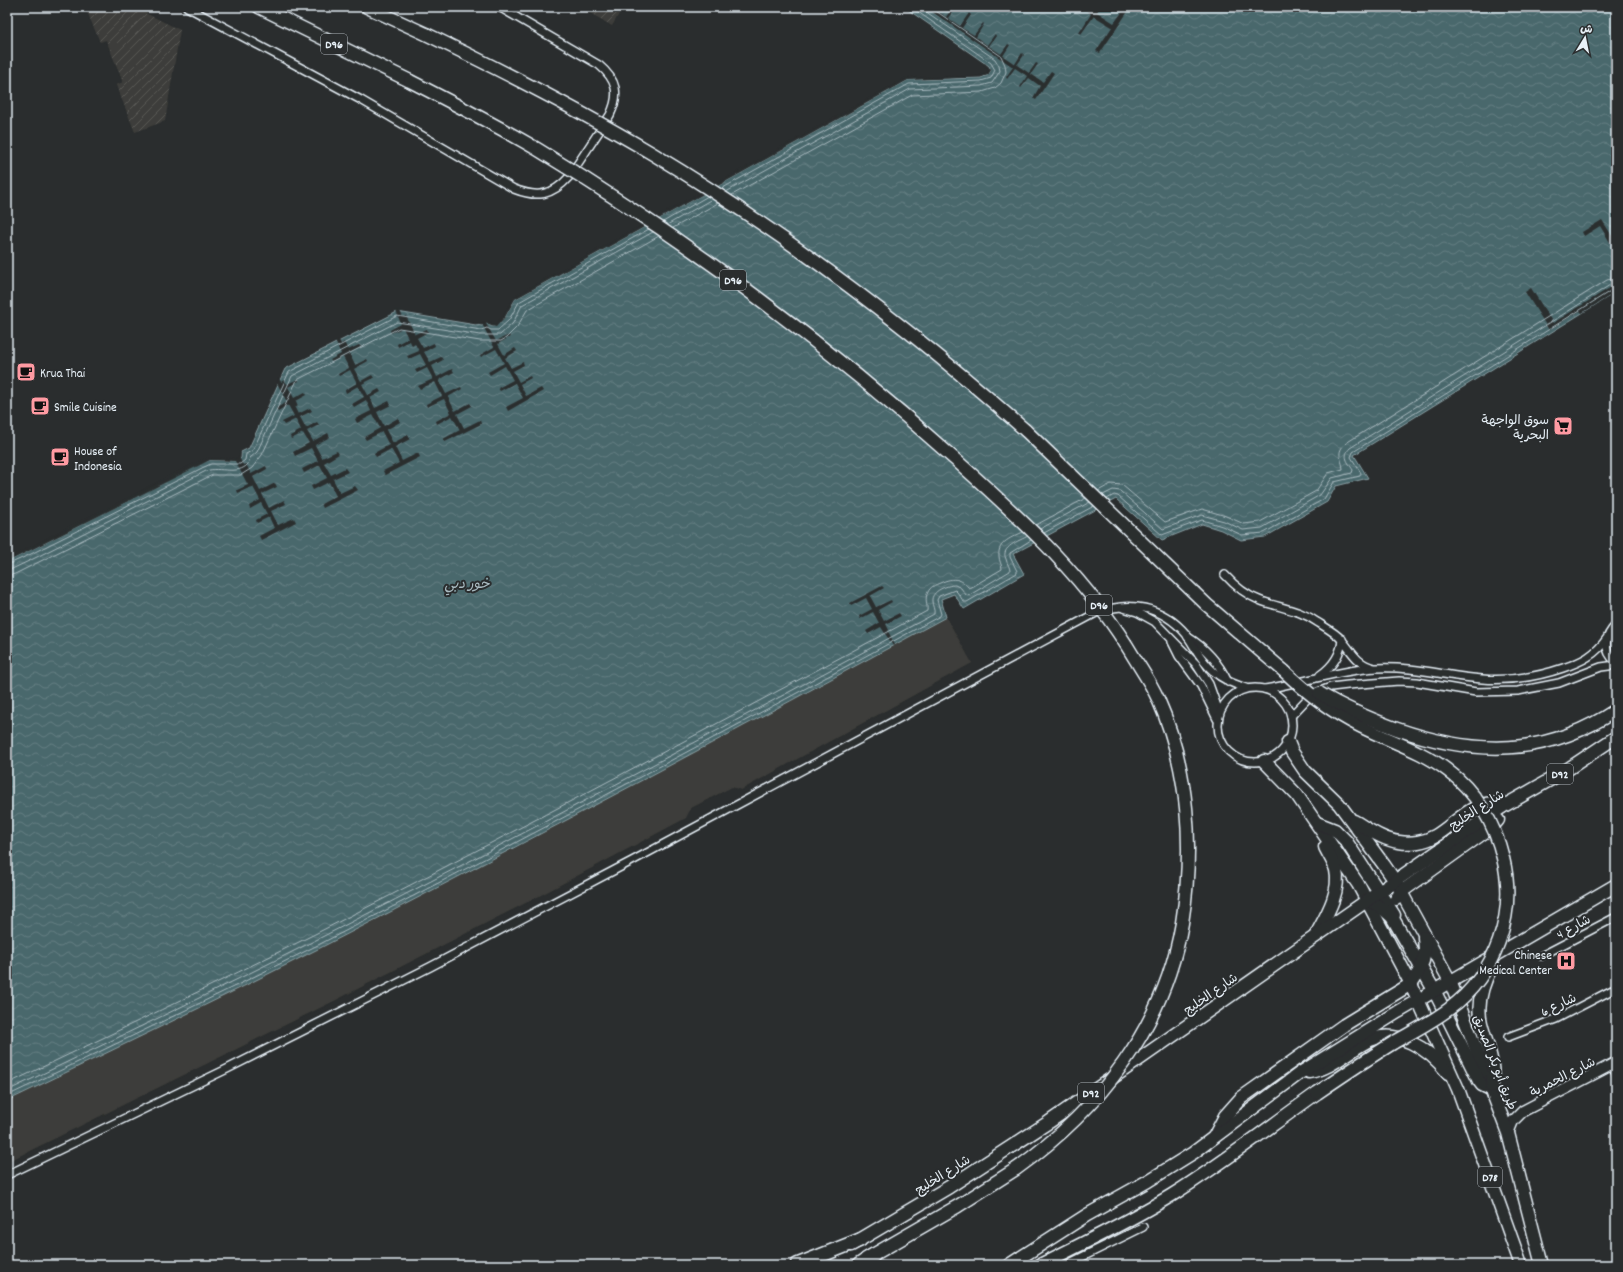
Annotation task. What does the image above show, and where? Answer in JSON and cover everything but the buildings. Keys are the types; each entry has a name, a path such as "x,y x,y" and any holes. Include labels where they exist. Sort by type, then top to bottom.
{"highway":[{"path":"797,1265 860,1240"},
{"path":"859,1265 874,1255"}],"main road":[{"name":"D96","path":"259,7 410,81 537,149 659,228 774,310 862,378 932,438 1005,504 1061,559 1082,583 1111,621 1128,646 1157,698 1171,733 1178,757 1184,788 1186,819 1186,891 1181,928 1172,965 1151,1017 1134,1047 1117,1073 1102,1092 1070,1126 1052,1142 1016,1169 958,1206 874,1255"},
{"path":"367,7 518,79 609,128 685,173 741,209 825,268 872,303 947,363 1025,430 1207,605 1308,692 1333,711 1361,727 1427,757 1449,771 1477,800 1491,823 1502,850 1507,878 1507,905 1502,932 1489,963 1470,990 1460,1000 1438,1016 1317,1093 1213,1168 1171,1196 1040,1265"},
{"path":"1284,671 1325,696 1368,718 1426,738 1465,747 1510,748 1544,742 1576,732 1597,722 1616,710"},
{"name":"شارع الخليج","path":"814,1265 860,1240 949,1187 1049,1122 1380,891 1398,887 1502,808 1562,773 1616,737"},
{"name":"طريق أبو بكر الصديق","path":"1288,742 1295,757 1305,771 1334,798 1351,819 1398,887 1450,981 1508,1133 1542,1265"},
{"path":"1264,761 1287,783 1317,823 1367,900 1392,914"},
{"path":"1351,819 1389,840 1408,843 1417,842 1435,836 1481,804 1491,803 1502,808"},
{"path":"1317,823 1330,827 1341,835 1380,891 1422,964 1479,1081 1482,1085 1492,1090 1492,1061 1480,1022 1479,1009 1483,985 1501,951"},
{"path":"1316,937 1335,893 1337,877 1336,868 1319,836 1317,823"},
{"path":"1009,1265 1075,1222 1171,1167 1214,1139 1300,1073 1434,990 1616,885"},
{"path":"1392,948 1392,914 1398,887"},
{"name":"D78","path":"1367,900 1418,1000 1458,1089 1521,1265"},
{"path":"1214,1139 1225,1116 1241,1098 1344,1025 1410,984 1422,964 1425,944 1422,932"},
{"path":"1422,964 1450,981"},
{"path":"1300,1073 1315,1071 1327,1067 1372,1040 1392,1037 1404,1039 1431,1056 1446,1071 1458,1089"},
{"path":"854,1265 874,1255"}],"street":[{"path":"187,7 361,100 514,189 525,194 538,195 550,192 561,186 569,177 615,105 616,93 614,82 608,73 599,65 499,7"},
{"path":"1225,575 1232,583 1250,596 1270,604 1300,612 1316,620 1342,639 1356,658 1369,666 1376,668"},
{"path":"1117,606 1146,617 1162,629 1201,670 1209,684 1218,715 1217,726 1220,740 1229,752 1246,761 1264,761 1280,752 1288,742 1292,729 1291,716 1286,704 1277,695 1265,689"},
{"path":"7,1175 227,1069 424,970 802,771 1086,618 1117,606 1137,606 1156,613 1173,622 1187,636 1207,666 1228,682 1246,688 1265,689 1334,673 1376,668 1418,669 1483,679 1529,677 1552,672 1584,660 1601,647 1609,633 1616,625"},
{"path":"1607,638 1607,650 1616,662"},
{"path":"1313,678 1328,669 1334,663 1341,647 1342,639"},
{"path":"1291,716 1308,698 1331,687 1399,681 1423,683 1476,692 1518,691 1559,683 1601,667 1616,665"},
{"path":"1218,715 1227,699 1239,690 1246,688"},
{"name":"شارع 4","path":"1541,956 1616,917"},
{"name":"شارع 6","path":"1508,1037 1556,1019 1616,988"},
{"name":"شارع الحمرية","path":"1508,1133 1518,1115 1535,1104 1615,1066"},
{"path":"1066,1265 1143,1227"}],"shaded area":[{"path":"85,7 133,7 180,30 165,121 135,132 116,85 123,82 106,40 100,42"},
{"path":"580,7 623,7 612,26"},
{"path":"946,617 972,663 741,790 732,787 691,808 686,818 543,894 336,1000 7,1162 7,1101 320,948 519,846"}],"water":[{"name":"خور دبي","path":"904,7 1616,7 1616,292 1354,455 1368,478 1336,486 1327,502 1265,537 1241,540 1221,530 1202,524 1162,540 1116,499 1013,554 1024,574 964,609 954,594 941,599 946,617 791,701 401,907 204,1006 7,1101 7,562 202,463 210,460 238,461 241,458 241,452 249,448 285,369 397,312 482,326 487,323 491,326 496,326 505,317 515,299 908,80 981,78 988,75 991,70 989,66"}],"pier":[{"path":"925,7 935,7 935,9 946,17 953,7 956,7 948,18 960,26 969,13 971,15 962,28 974,35 983,23 984,24 976,37 987,45 995,34 996,36 989,46 1001,54 1008,44 1010,45 1003,56 1015,64 1022,53 1024,55 1017,65 1029,73 1036,63 1038,64 1031,74 1043,82 1051,71 1054,73 1036,100 1033,98 1040,86 1029,78 1021,88 1020,87 1027,76 1015,68 1007,79 1006,77 1013,67"},
{"path":"1081,7 1089,7 1094,10 1096,7 1100,7 1097,12 1114,23 1126,7 1131,7 1100,53 1096,51 1112,27 1094,16 1081,34 1079,33 1091,14"},
{"path":"985,63 991,70 988,75 981,77 908,80 515,299 505,317 496,327 487,323 488,321 492,324 496,324 504,316 514,297 907,78 980,76 987,73 989,70 984,64"},
{"path":"1602,220 1616,242 1616,252 1600,226 1584,236 1582,232"},
{"path":"1616,284 1616,292 1582,313 1580,311 1549,330 1525,292 1531,288 1553,323"},
{"path":"398,310 403,317 406,316 415,334 427,329 428,332 417,338 423,348 434,343 435,346 424,352 430,362 441,357 443,360 432,366 437,377 452,369 454,372 439,380 446,394 461,387 462,389 448,397 455,411 470,403 472,406 457,414 464,428 480,420 481,424 445,442 443,439 460,430 452,416 437,424 436,421 451,413 444,399 427,407 426,404 442,396 435,382 420,389 418,386 433,379 427,368 417,373 415,370 426,365 420,354 409,359 407,356 419,351 415,344 412,346 410,341 398,347 397,344 408,338 403,328 391,333 390,330 401,324 396,311"},
{"path":"485,322 496,341 509,335 510,337 498,344 504,355 515,348 517,351 505,358 511,368 523,362 524,365 513,371 519,382 530,376 531,378 520,384 526,396 541,388 543,391 508,411 506,407 523,398 515,383 500,391 498,388 513,380 505,366 490,375 488,372 504,363 496,349 481,357 480,355 494,347 482,324"},
{"path":"339,340 341,344 344,342 348,350 359,345 361,347 349,353 355,365 367,359 368,361 354,369 361,381 372,375 374,378 362,384 368,395 379,389 381,392 370,398 375,408 389,401 391,405 377,412 384,426 398,418 400,422 386,430 393,443 408,435 410,439 395,447 402,461 418,453 420,457 385,475 383,471 399,463 391,449 376,457 374,453 389,445 382,432 366,440 364,437 380,428 373,415 357,423 355,419 371,411 366,400 354,407 352,404 364,397 358,386 346,393 345,390 357,383 350,370 339,376 338,374 349,368 343,357 332,362 330,360 341,354 335,341"},
{"path":"279,378 281,382 284,380 287,384 298,379 299,381 288,387 294,398 305,392 307,395 296,401 298,406 295,408 298,414 310,408 312,411 300,417 306,428 317,422 319,425 307,431 313,441 328,433 330,437 315,445 322,458 337,451 339,454 324,463 331,475 345,468 348,472 333,479 340,493 355,486 358,490 323,508 321,504 336,496 329,482 313,490 311,486 327,478 320,465 304,473 302,469 318,461 311,448 295,456 293,452 309,443 303,433 291,439 290,436 301,430 296,419 284,425 282,422 294,416 288,405 278,411 276,408 287,402 277,383"},
{"path":"241,452 240,459 243,465 246,464 251,474 266,466 267,469 253,477 260,491 275,483 277,487 262,494 269,508 284,500 286,504 271,511 278,525 294,518 296,522 261,540 259,536 274,528 269,517 257,523 256,520 267,514 261,503 250,509 249,506 260,500 253,487 238,493 237,490 248,485 235,461 210,460 7,562 7,559 201,461 210,458 237,459 239,457 239,453"},
{"path":"882,586 884,588 870,596 876,607 891,600 892,602 878,610 884,621 899,613 901,616 886,624 895,645 893,646 881,627 868,634 866,631 879,623 873,612 860,619 859,616 872,609 866,598 851,606 850,603"}],"place":[{"name":"Krua Thai","path":"26,372"},
{"name":"Smile Cuisine","path":"40,406"},
{"name":"سوق الواجهة البحرية","path":"1563,426"},
{"name":"House of Indonesia","path":"60,457"},
{"name":"Chinese Medical Center","path":"1566,961"}]}
